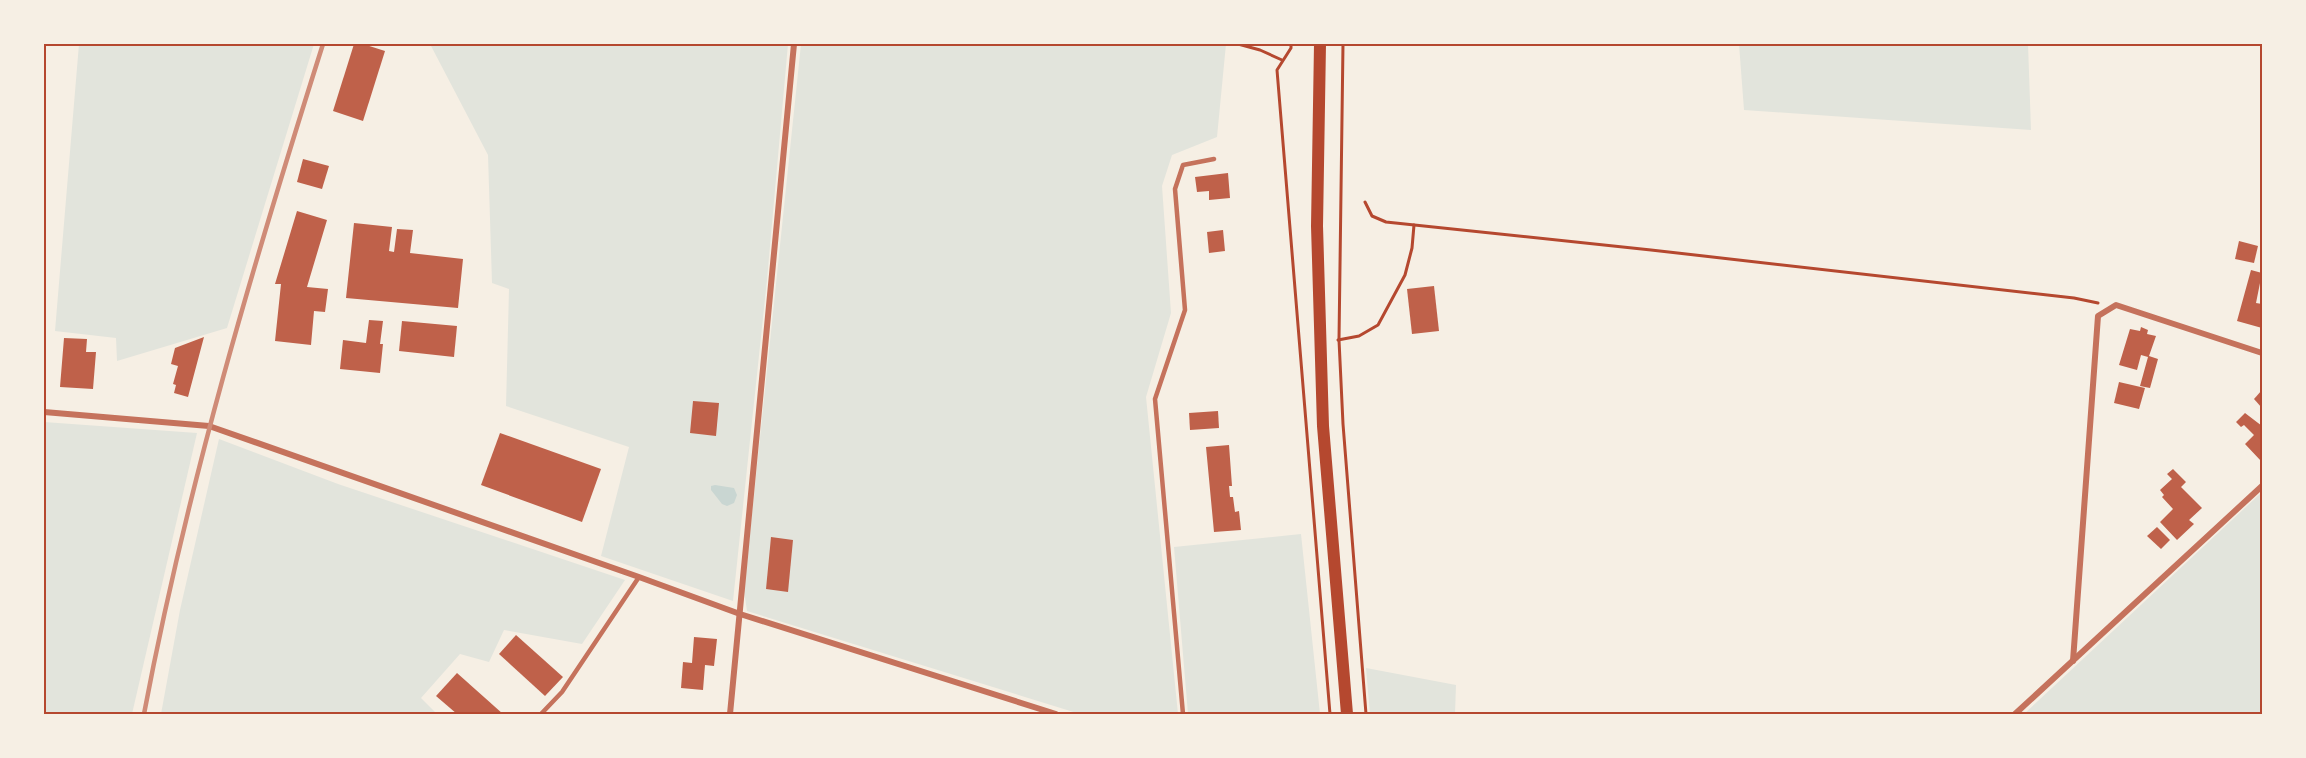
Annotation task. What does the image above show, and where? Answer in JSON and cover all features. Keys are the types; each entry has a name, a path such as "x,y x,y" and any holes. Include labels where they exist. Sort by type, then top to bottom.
{"main road":[{"path":"1320,44 1317,226 1323,426 1347,714"}],"street":[{"path":"730,714 794,44"},
{"path":"2073,661 2098,316 2116,305 2262,353"},
{"path":"44,412 208,426 740,614 1056,714"},
{"path":"2015,714 2262,486"}],"lane":[{"path":"1183,714 1155,399 1185,310 1175,189 1183,165 1215,159"},
{"path":"541,714 562,692 639,577"}],"path":[{"path":"1238,44 1260,50 1282,60"},
{"path":"1291,44 1291,48 1277,70 1330,714"},
{"path":"1343,44 1339,340 1343,424 1366,714"},
{"path":"1365,202 1372,216 1386,222 2074,298 2099,303 2110,309"},
{"path":"1321,341 1359,336 1378,325 1405,275 1412,248 1414,225"}],"shaded area":[{"path":"79,44 314,44 227,328 117,361 116,338 55,331"},
{"path":"430,44 788,44 767,280 733,601 601,556 629,447 506,406 509,289 492,283 488,155"},
{"path":"801,44 1226,44 1217,137 1172,155 1162,186 1171,313 1146,397 1178,714 1080,714 747,611 744,591"},
{"path":"1739,44 2028,44 2031,130 1744,110"},
{"path":"44,422 197,433 132,714 44,714"},
{"path":"219,439 338,484 625,580 582,644 504,630 489,662 460,654 421,698 437,714 161,714 180,610"},
{"path":"711,486 734,488 737,495 734,503 727,506 722,504 711,490"},
{"path":"2262,492 2262,714 2024,714"},
{"path":"1301,534 1320,714 1188,714 1174,547"},
{"path":"1366,668 1456,685 1455,714 1370,714"}],"building":[{"path":"354,44 363,44 385,51 363,121 333,111"},
{"path":"303,159 329,166 322,189 297,182"},
{"path":"1228,173 1230,198 1209,200 1209,191 1197,192 1195,177"},
{"path":"297,211 327,220 307,287 328,289 325,312 314,311 311,345 275,341 281,284 275,284"},
{"path":"354,223 392,227 389,251 394,252 397,229 413,230 410,253 463,259 458,308 346,298"},
{"path":"1223,230 1225,251 1209,253 1207,232"},
{"path":"2239,241 2258,246 2254,263 2235,259"},
{"path":"2251,270 2262,273 2256,303 2262,304 2262,328 2237,321"},
{"path":"1434,286 1439,331 1412,334 1407,289"},
{"path":"369,320 383,321 380,373 340,369 343,340 366,343"},
{"path":"402,321 457,326 454,357 399,351"},
{"path":"2141,327 2148,330 2147,334 2156,336 2149,356 2158,359 2150,388 2140,386 2148,357 2141,355 2137,370 2119,365 2130,329 2140,331"},
{"path":"204,337 188,397 174,393 176,385 173,384 178,366 171,364 175,348"},
{"path":"64,338 87,339 86,352 96,352 93,389 60,387"},
{"path":"2119,382 2145,388 2139,409 2114,403"},
{"path":"2262,390 2262,408 2254,399"},
{"path":"693,401 719,403 716,436 690,433"},
{"path":"1218,411 1219,428 1190,430 1189,413"},
{"path":"2245,413 2262,426 2261,461 2245,444 2254,435 2244,425 2241,427 2236,422"},
{"path":"500,433 601,469 582,522 481,485"},
{"path":"1229,445 1232,486 1229,486 1230,497 1233,497 1235,512 1239,511 1241,530 1214,532 1206,447"},
{"path":"2173,469 2186,482 2181,487 2202,508 2189,520 2194,524 2177,540 2160,522 2173,509 2162,497 2164,495 2160,490 2172,479 2167,474"},
{"path":"2157,527 2170,540 2161,549 2147,536"},
{"path":"771,537 793,540 788,592 766,589"},
{"path":"516,635 563,677 545,696 499,654"},
{"path":"694,637 717,639 714,666 705,665 703,690 681,688 683,662 692,663"},
{"path":"457,673 503,714 457,714 436,696"}],"railway":[{"path":"144,714 180,544 223,376 323,44"}]}
